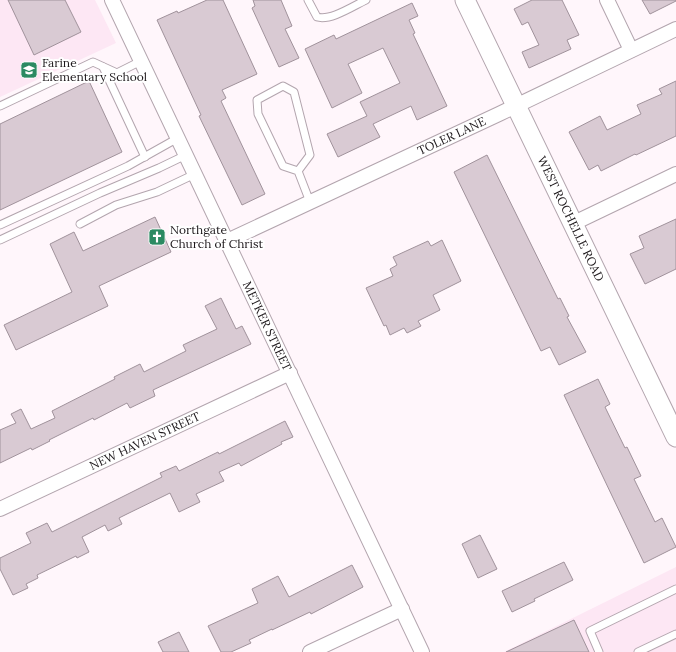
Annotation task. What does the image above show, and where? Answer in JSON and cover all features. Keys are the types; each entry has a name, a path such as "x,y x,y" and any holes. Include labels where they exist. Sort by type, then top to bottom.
{"main road":[{"name":"WEST ROCHELLE ROAD","path":"465,0 676,437"}],"street":[{"name":"METKER STREET","path":"112,0 422,652"},
{"path":"607,0 631,50"},
{"name":"TOLER LANE","path":"227,241 517,106 676,29"},
{"path":"574,223 676,174"},
{"name":"NEW HAVEN STREET","path":"0,508 290,373"},
{"path":"310,652 402,610"}],"lane":[{"path":"308,0 317,17 323,19 331,17 366,0"},
{"path":"0,106 92,62 117,73 141,61"},
{"path":"103,67 145,157"},
{"path":"283,86 294,92 310,155 298,171 283,166 258,114 257,100 283,86"},
{"path":"0,225 128,166 178,138"},
{"path":"0,240 100,193 159,168 186,154"},
{"path":"298,171 310,202"},
{"path":"80,224 116,205 157,192 195,174"},
{"path":"600,652 590,631 676,589"},
{"path":"638,652 676,634"}],"shaded area":[{"name":"Farine Elementary School","path":"0,0 95,0 116,43 0,97"},
{"path":"676,567 676,652 504,652"}],"building":[{"path":"8,0 65,0 81,32 34,55"},
{"path":"207,0 223,0 257,74 222,90 226,98 221,101 265,194 242,205 199,116 201,115 157,20 177,11 178,13"},
{"path":"253,0 281,0 292,26 285,29 299,58 279,67 252,8 255,6"},
{"path":"532,0 562,0 579,35 567,40 571,49 529,68 522,52 539,45 528,22 522,25 514,9"},
{"path":"642,0 676,0 676,1 650,14"},
{"path":"412,3 418,16 409,20 415,33 413,34 447,106 417,120 411,106 373,124 380,137 338,157 327,134 367,116 360,102 400,83 383,48 348,64 362,93 332,108 305,49 334,35 336,39"},
{"path":"89,81 122,152 0,210 0,124"},
{"path":"676,81 676,136 601,171 598,165 589,170 569,132 600,116 607,130 641,114 637,105 662,94 659,89"},
{"path":"487,155 558,299 560,298 569,316 567,317 586,352 559,365 550,347 541,351 454,172"},
{"name":"Northgate Church of Christ","path":"155,217 171,252 99,286 108,306 16,350 4,325 72,292 50,244 74,232 83,251"},
{"path":"676,219 676,269 645,284 630,254 644,248 639,236"},
{"path":"442,240 461,281 433,295 440,310 418,321 421,326 407,333 404,328 390,335 386,325 384,326 366,288 393,276 390,269 397,265 393,257 428,241 431,246"},
{"path":"221,298 236,329 242,326 251,344 153,390 155,396 130,408 127,403 94,420 93,418 32,450 31,448 0,463 0,430 16,423 11,414 21,409 31,429 55,418 52,411 115,379 114,377 140,364 144,372 186,351 183,345 217,329 205,306"},
{"path":"598,379 610,404 605,407 625,448 627,447 641,476 634,479 655,522 662,518 676,547 644,563 564,395"},
{"path":"285,421 293,437 281,442 282,444 241,466 239,463 219,472 224,481 196,494 200,502 179,512 170,493 127,514 119,518 122,524 108,531 105,525 82,537 89,552 77,558 76,556 37,575 38,578 26,584 28,588 13,595 0,569 0,558 31,543 26,533 47,523 52,532 162,477 160,473 176,466 179,471 218,452 219,454"},
{"path":"480,535 497,569 478,578 462,544"},
{"path":"564,562 573,580 534,599 535,601 512,612 502,591"},
{"path":"352,565 363,587 311,614 310,612 249,640 251,643 231,652 221,652 208,626 258,603 252,589 278,576 289,597"},
{"path":"574,620 589,652 506,652"},
{"path":"179,632 189,652 163,652 158,642"}],"place":[{"name":"Farine Elementary School","path":"29,70"},
{"name":"Northgate Church of Christ","path":"157,237"}]}
